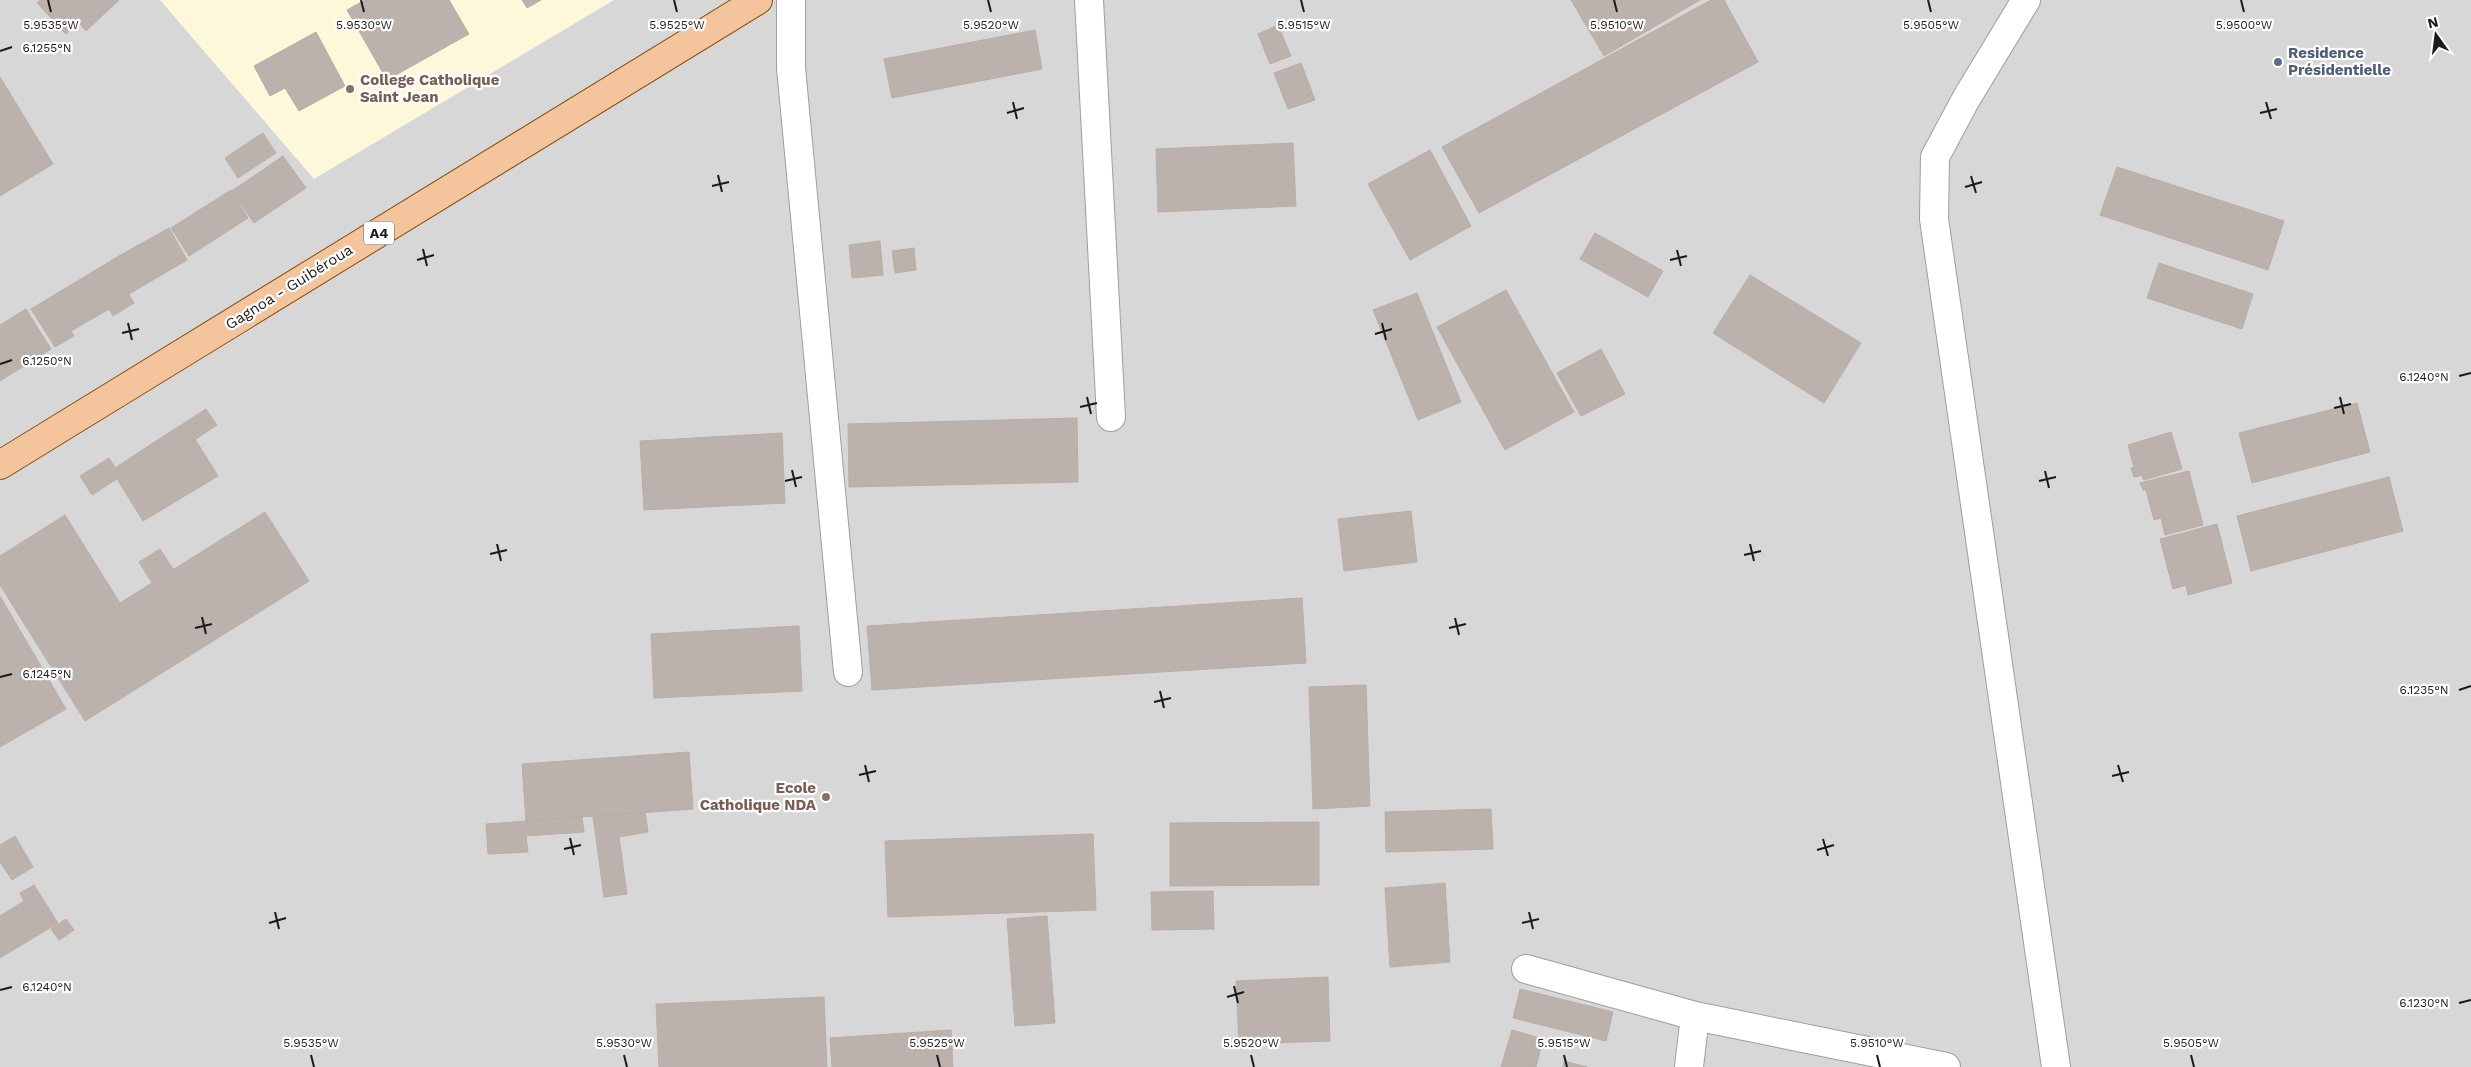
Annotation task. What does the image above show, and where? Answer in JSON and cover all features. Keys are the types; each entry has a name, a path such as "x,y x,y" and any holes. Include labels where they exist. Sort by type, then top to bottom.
{"main road":[{"name":"Gagnoa - Guibéroua","path":"0,465 758,0"}],"street":[{"path":"791,0 791,68 848,672"},
{"path":"1089,0 1111,417"},
{"path":"2026,0 1966,99 1936,157 1934,219 2056,1067"},
{"path":"1526,969 1695,1016 1946,1067"},
{"path":"1689,1067 1695,1016"}],"shaded area":[{"path":"0,0 2471,0 2471,1067 0,1067"},
{"name":"College Catholique Saint Jean","path":"160,0 614,0 314,179"}],"building":[{"path":"40,0 119,0 86,31 78,22 66,34 37,3"},
{"path":"365,0 449,0 469,34 387,80 347,10"},
{"path":"522,0 541,0 527,8"},
{"path":"1571,0 1700,0 1604,56"},
{"path":"1711,0 1724,0 1758,62 1479,213 1442,147"},
{"path":"1278,25 1291,56 1270,64 1258,34"},
{"path":"1035,30 1042,69 892,98 884,59"},
{"path":"316,32 345,86 299,111 285,88 270,96 254,66"},
{"path":"1301,63 1315,100 1288,109 1274,73"},
{"path":"0,77 53,164 0,196"},
{"path":"263,133 276,153 238,178 225,158"},
{"path":"1293,143 1296,206 1158,212 1156,149"},
{"path":"1430,150 1471,226 1410,260 1368,184"},
{"path":"283,156 306,188 254,223 232,191"},
{"path":"2117,167 2284,221 2268,270 2100,215"},
{"path":"231,190 248,218 189,256 171,228"},
{"path":"169,228 187,260 129,294 110,261"},
{"path":"1595,233 1663,271 1648,297 1580,259"},
{"path":"880,241 883,275 852,278 849,245"},
{"path":"914,248 916,270 895,273 892,251"},
{"path":"109,262 134,303 113,316 109,309 71,331 74,336 55,347 31,309"},
{"path":"2159,263 2253,294 2242,329 2147,298"},
{"path":"1750,275 1861,343 1824,403 1713,333"},
{"path":"1506,290 1574,412 1505,450 1437,327"},
{"path":"1417,293 1461,402 1418,420 1373,310"},
{"path":"26,309 51,349 0,381 0,325"},
{"path":"1601,349 1625,394 1581,416 1557,373"},
{"path":"2357,403 2370,452 2252,483 2239,433"},
{"path":"206,409 217,425 167,458 156,441"},
{"path":"1077,418 1078,482 849,487 848,424"},
{"path":"2171,432 2182,469 2144,480 2142,475 2134,477 2131,468 2134,467 2128,445"},
{"path":"782,433 785,503 644,510 640,441"},
{"path":"195,439 218,476 143,521 117,479 92,495 80,476 109,458 115,468 156,441 167,458"},
{"path":"2189,471 2203,525 2165,535 2161,518 2154,520 2146,490 2143,490 2140,483"},
{"path":"2389,477 2403,531 2251,571 2237,516"},
{"path":"1411,511 1417,562 1344,571 1338,519"},
{"path":"265,512 309,581 85,721 0,585 0,556 65,515 120,603"},
{"path":"2217,524 2232,583 2188,595 2186,585 2173,589 2160,539"},
{"path":"160,549 173,569 152,583 139,562"},
{"path":"0,596 66,709 0,747"},
{"path":"1302,598 1306,663 872,690 867,626"},
{"path":"799,626 802,691 654,698 651,634"},
{"path":"1366,685 1370,806 1313,809 1309,687"},
{"path":"689,752 693,809 526,821 522,764"},
{"path":"1491,809 1493,849 1386,852 1385,812"},
{"path":"645,812 648,832 619,837 627,894 604,897 593,816"},
{"path":"582,817 584,832 526,836 528,852 488,854 486,824"},
{"path":"1319,822 1319,885 1170,886 1170,823"},
{"path":"1093,834 1096,910 888,917 885,841"},
{"path":"15,836 33,867 12,880 0,862 0,845"},
{"path":"1445,883 1450,962 1390,967 1385,888"},
{"path":"34,885 58,923 0,958 0,916 24,901 20,893"},
{"path":"1213,891 1214,929 1152,930 1151,892"},
{"path":"1047,916 1055,1023 1015,1026 1007,919"},
{"path":"66,919 74,930 59,940 51,929"},
{"path":"1328,977 1330,1041 1239,1044 1236,981"},
{"path":"1520,989 1613,1012 1606,1041 1513,1018"},
{"path":"824,997 827,1067 659,1067 656,1004"},
{"path":"951,1030 953,1067 832,1067 830,1038"},
{"path":"1512,1030 1543,1039 1536,1067 1501,1067"},
{"path":"1564,1061 1587,1067 1563,1067"}],"place":[{"name":"Residence Présidentielle","path":"2278,62"},
{"name":"College Catholique Saint Jean","path":"350,89"},
{"name":"Ecole Catholique NDA","path":"826,797"}]}
